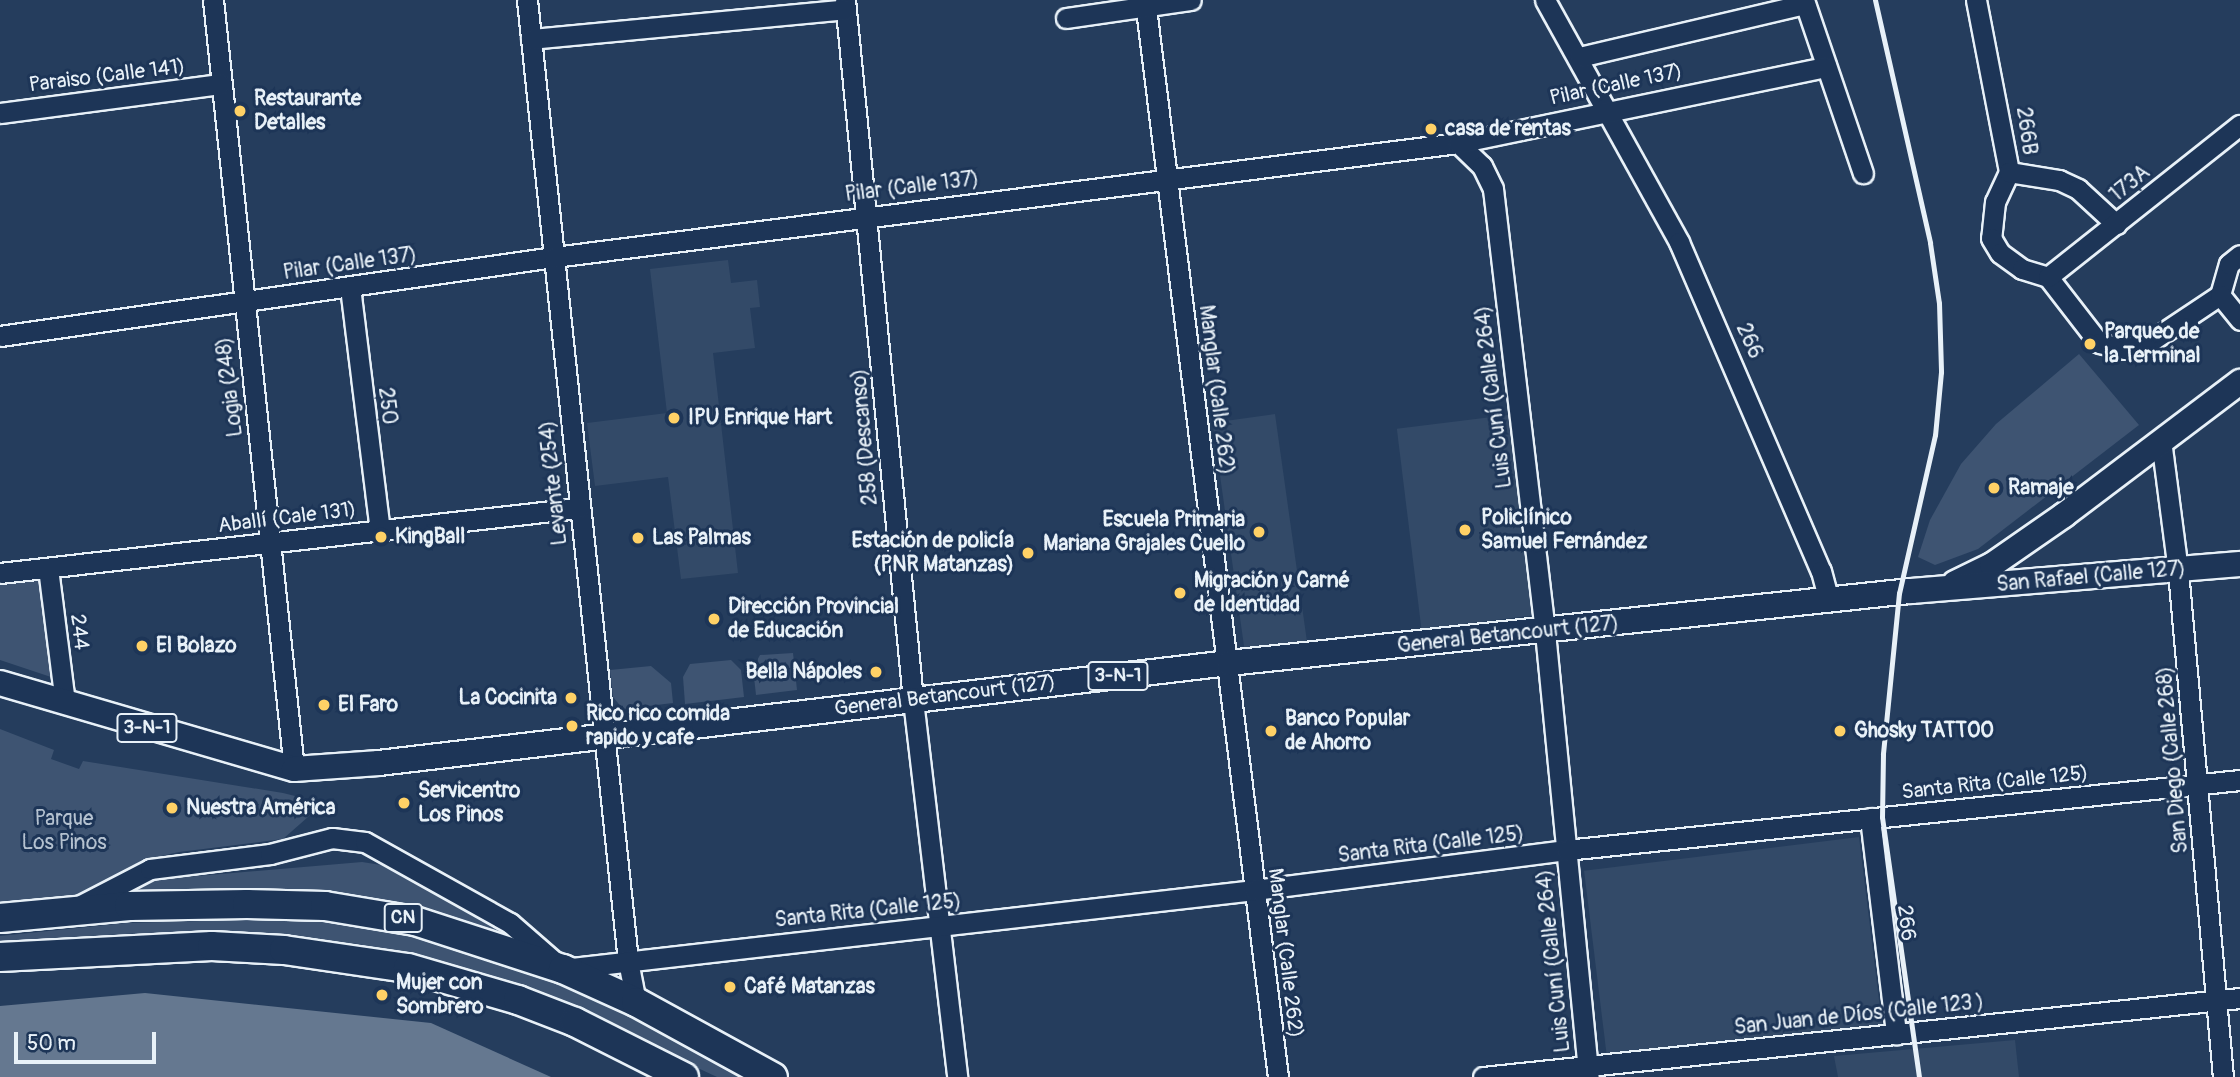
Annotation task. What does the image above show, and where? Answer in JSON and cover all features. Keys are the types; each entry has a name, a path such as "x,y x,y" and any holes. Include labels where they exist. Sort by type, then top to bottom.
{"highway":[{"name":"CN","path":"0,918 129,906 325,906 451,929 563,969 636,1002 774,1077"},
{"name":"CN","path":"0,957 212,946 284,950 408,968 564,1017 684,1077"}],"main road":[{"name":"3-N-1","path":"1942,589 2012,552 2240,382"},
{"name":"San Rafael (Calle 127)","path":"1942,589 2240,565"},
{"name":"General Betancourt (127)","path":"0,683 294,769 604,737 1229,663 1942,589"}],"street":[{"name":"Logia (248)","path":"214,0 220,84 294,769"},
{"name":"Levante (254)","path":"527,0 628,961 636,1002"},
{"path":"1066,18 1146,3 1191,0"},
{"name":"266","path":"1545,0 1609,108 1679,242 1742,381 1821,570 1829,601"},
{"name":"266B","path":"1976,0 2009,172 1995,202 1991,238 2000,253 2022,269 2048,277"},
{"path":"1579,57 1804,2 1863,173"},
{"name":"Manglar (Calle 262)","path":"1146,3 1278,1077"},
{"path":"531,39 846,5"},
{"name":"258 (Descanso)","path":"846,5 913,700 957,1077"},
{"name":"Pilar (Calle 137)","path":"0,336 554,257 1458,143 1609,108 1826,67"},
{"name":"Paraiso (Calle 141)","path":"0,113 220,84"},
{"name":"173A","path":"2048,277 2240,125"},
{"name":"Luis Cuní (Calle 264)","path":"1458,143 1482,166 1493,188 1545,632 1589,1071"},
{"path":"2009,172 2059,180 2078,189 2116,224"},
{"path":"2048,277 2099,343 2125,349 2151,341 2220,295 2229,264 2240,255"},
{"name":"250","path":"350,287 380,530"},
{"path":"2220,295 2240,320"},
{"name":"San Diego (Calle 268)","path":"2161,440 2178,571 2223,1077"},
{"name":"Aballí (Cale 131)","path":"0,573 579,508"},
{"name":"244","path":"48,568 65,703"},
{"name":"Santa Rita (Calle 125)","path":"563,969 1254,890 1566,850 2240,780"},
{"name":"266","path":"1870,818 1896,1034"},
{"path":"68,911 150,869 343,839 365,842 510,923 563,969"},
{"name":"San Juan de Díos (Calle 123 )","path":"1483,1077 1589,1071 1896,1034 2240,998"}],"shaded area":[{"name":"IPU Enrique Hart","path":"728,260 731,283 757,280 760,307 750,308 755,348 713,353 738,573 681,579 668,477 595,486 587,423 667,413 650,269"},
{"name":"Escuela Primaria Mariana Grajales Cuello","path":"1275,414 1307,642 1245,651 1213,423"},
{"name":"Policlínico Samuel Fernández","path":"1508,415 1533,615 1421,629 1397,429"},
{"path":"1859,837 1882,1028 1607,1061 1584,871"},
{"path":"145,993 431,1023 551,1077 0,1077 0,1006"},
{"path":"2015,1040 2019,1077 1838,1077 1834,1056"}],"green space":[{"path":"2079,354 2139,425 1978,549 1935,565 1918,557 1930,520 1961,464 1996,424"},
{"path":"40,575 54,678 0,660 0,580"},
{"path":"793,653 797,690 756,695 753,668 760,655"},
{"path":"731,660 741,670 744,697 685,704 683,677 690,664"},
{"path":"651,666 671,683 673,703 623,709 613,697 610,670"},
{"name":"Parque Los Pinos","path":"0,729 54,750 51,759 79,769 83,761 283,793 311,800 317,809 283,839 179,852 143,860 82,894 0,903"},
{"path":"362,862 381,865 509,936 427,913 132,894 146,883 162,879"},
{"path":"312,918 434,940 521,965 638,1016 750,1077 717,1077 529,989 359,944 246,934 143,933 0,941 0,936 126,923"}],"railway":[{"path":"1875,0 1930,243 1939,303 1941,372 1935,435 1899,593 1883,754 1882,817 1919,1077"}],"place":[{"name":"Restaurante Detalles","path":"240,111"},
{"name":"casa de rentas","path":"1431,129"},
{"name":"Parqueo de la Terminal","path":"2090,344"},
{"name":"IPU Enrique Hart","path":"674,418"},
{"name":"Ramaje","path":"1994,488"},
{"name":"Policlínico Samuel Fernández","path":"1465,530"},
{"name":"Escuela Primaria Mariana Grajales Cuello","path":"1259,532"},
{"name":"KingBall","path":"381,537"},
{"name":"Las Palmas","path":"638,538"},
{"name":"Estación de policía (PNR Matanzas)","path":"1028,553"},
{"name":"Migración y Carné de Identidad","path":"1180,593"},
{"name":"Dirección Provincial de Educación","path":"714,619"},
{"name":"El Bolazo","path":"142,646"},
{"name":"Bella Nápoles","path":"876,672"},
{"name":"La Cocinita","path":"571,698"},
{"name":"El Faro","path":"324,705"},
{"name":"Rico rico comida rapido y cafe","path":"572,726"},
{"name":"Banco Popular de Ahorro","path":"1271,731"},
{"name":"Ghosky TATTOO","path":"1840,731"},
{"name":"Servicentro Los Pinos","path":"404,803"},
{"name":"Nuestra América","path":"172,808"},
{"name":"Café Matanzas","path":"730,987"},
{"name":"Mujer con Sombrero","path":"382,995"}]}
